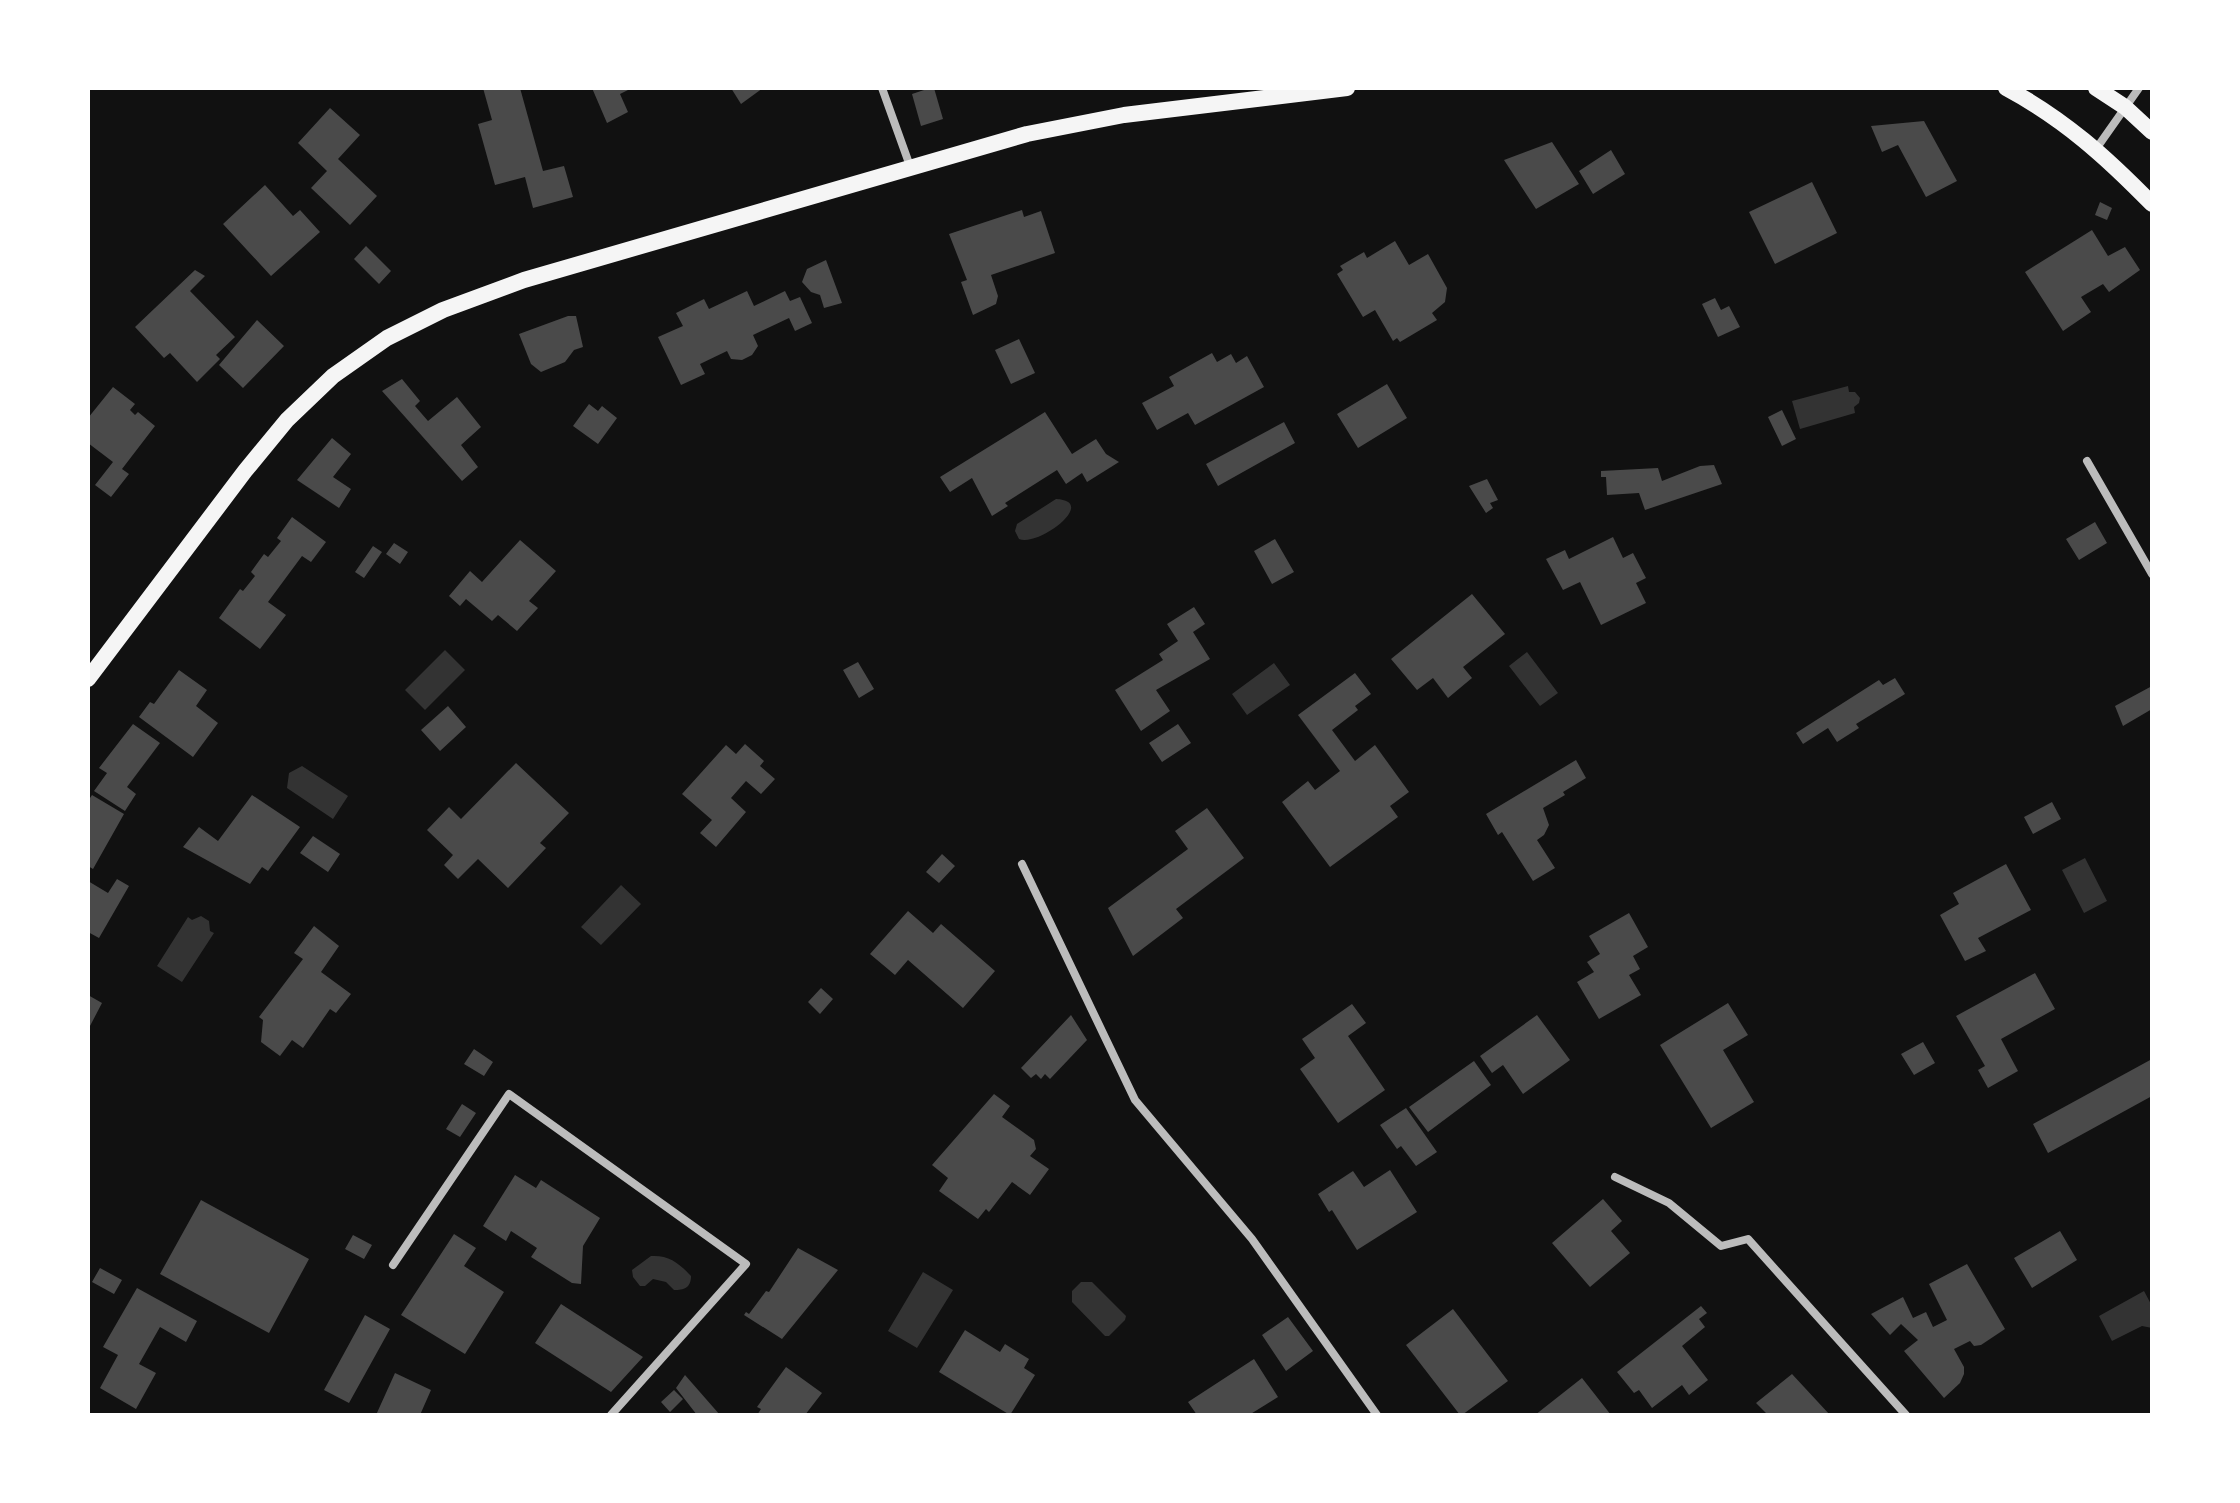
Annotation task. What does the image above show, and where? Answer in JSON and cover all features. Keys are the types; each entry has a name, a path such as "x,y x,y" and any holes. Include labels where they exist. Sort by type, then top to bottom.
{"main road":[{"path":"88,679 287,420 333,376 387,338 443,310 524,280 1027,134 1124,115 1347,88"},
{"path":"2006,88 2047,110 2096,149 2152,204"},
{"path":"2096,88 2125,107 2152,132"}],"street":[{"path":"882,88 910,166"},
{"path":"2096,149 2139,88"},
{"path":"2087,461 2152,574"},
{"path":"1022,864 1135,1100 1252,1239 1377,1415"},
{"path":"393,1265 509,1094 746,1264 611,1415"},
{"path":"1615,1177 1669,1203 1721,1246 1748,1239 1906,1415"}],"shaded area":[{"path":"1848,386 1849,392 1855,392 1860,398 1854,407 1855,413 1800,429 1792,401"},
{"path":"1056,499 1068,502 1071,507 1061,523 1039,536 1019,539 1015,531 1017,524"},
{"path":"445,650 465,670 425,710 405,690"},
{"path":"1527,652 1558,693 1540,706 1509,666"},
{"path":"1274,663 1290,685 1247,715 1232,694"},
{"path":"302,766 348,796 333,819 287,788 289,773"},
{"path":"2085,858 2107,901 2084,913 2062,870"},
{"path":"621,885 641,904 601,945 581,927"},
{"path":"201,916 209,921 210,931 214,933 182,982 157,966 188,917 192,920"},
{"path":"651,1256 668,1258 678,1264 691,1276 688,1286 674,1290 666,1282 653,1279 640,1286 632,1270"},
{"path":"923,1272 953,1290 917,1348 888,1331"},
{"path":"1081,1282 1092,1282 1126,1316 1109,1336 1105,1336 1072,1302 1072,1291"},
{"path":"2144,1291 2152,1306 2152,1328 2142,1326 2112,1341 2099,1316"}],"building":[{"path":"483,88 520,88 543,171 564,166 573,197 533,208 525,177 495,185 478,124 492,120"},
{"path":"592,88 632,88 620,94 628,112 607,123"},
{"path":"731,88 763,88 741,104"},
{"path":"934,88 943,119 921,126 912,94"},
{"path":"330,108 360,135 338,159 377,196 350,225 311,188 327,171 298,143"},
{"path":"1924,121 1957,181 1926,197 1898,145 1882,152 1871,126"},
{"path":"1552,142 1579,184 1536,209 1504,160"},
{"path":"1611,150 1625,174 1593,194 1579,171"},
{"path":"1812,182 1837,233 1775,264 1749,212"},
{"path":"265,185 293,216 300,210 320,232 271,276 223,224"},
{"path":"2100,202 2112,208 2107,220 2095,215"},
{"path":"1022,210 1024,217 1041,211 1055,253 991,275 998,296 996,304 973,315 961,282 967,280 949,234"},
{"path":"2092,230 2108,256 2125,247 2140,270 2109,292 2103,284 2081,297 2091,312 2063,331 2025,272"},
{"path":"1395,241 1409,265 1428,254 1447,288 1445,302 1432,313 1437,320 1400,342 1397,338 1393,341 1375,310 1363,317 1337,274 1343,270 1340,266 1364,252 1367,258"},
{"path":"366,246 391,271 379,284 354,259"},
{"path":"826,260 842,303 824,308 820,295 811,292 802,282 807,269"},
{"path":"195,270 205,276 190,291 235,337 216,355 220,359 197,382 170,353 164,358 135,327"},
{"path":"747,291 754,306 785,291 790,301 800,297 812,323 795,331 789,318 753,335 758,346 752,355 742,360 731,359 727,351 700,364 705,374 681,385 658,337 683,326 676,313 704,299 709,309"},
{"path":"1715,298 1721,310 1729,306 1740,327 1718,337 1702,304"},
{"path":"568,316 576,316 583,347 574,350 565,362 541,372 531,364 519,334"},
{"path":"257,320 284,346 243,388 219,365"},
{"path":"1019,339 1035,373 1011,384 995,350"},
{"path":"1212,353 1217,362 1231,354 1236,363 1247,356 1264,387 1195,425 1188,413 1157,430 1142,403 1174,386 1169,377"},
{"path":"402,379 420,401 415,406 428,421 457,397 481,427 461,445 478,467 462,481 382,391"},
{"path":"1387,384 1407,418 1358,448 1337,414"},
{"path":"113,387 135,404 130,410 135,415 138,412 155,426 122,469 129,474 111,497 95,485 113,462 88,443 88,418"},
{"path":"589,404 598,411 602,406 617,418 598,444 573,426"},
{"path":"1782,410 1796,439 1782,446 1768,417"},
{"path":"1045,412 1072,454 1096,439 1106,454 1119,462 1087,482 1082,473 1066,484 1057,470 1005,503 1008,506 992,516 972,478 950,492 940,477"},
{"path":"1284,422 1295,443 1218,486 1206,464"},
{"path":"332,438 351,454 333,477 351,489 339,508 297,480"},
{"path":"1714,465 1722,484 1645,510 1639,493 1607,495 1606,477 1601,477 1601,471 1658,468 1662,481 1700,466"},
{"path":"1487,479 1498,500 1490,503 1493,508 1486,513 1469,486"},
{"path":"292,517 326,542 311,562 302,556 268,602 286,615 260,649 219,618 240,589 243,591 255,576 251,572 264,554 268,557 281,541 277,538"},
{"path":"2095,522 2107,543 2079,560 2066,539"},
{"path":"1613,537 1623,558 1633,553 1646,578 1636,583 1646,603 1601,625 1580,582 1563,590 1546,559 1565,550 1569,559"},
{"path":"1275,539 1294,572 1272,584 1254,551"},
{"path":"520,540 556,571 529,601 538,608 517,631 498,615 492,621 466,599 460,606 449,596 470,571 482,582"},
{"path":"394,543 408,552 400,564 386,554"},
{"path":"373,546 382,552 364,578 355,572"},
{"path":"1472,594 1505,634 1463,667 1472,678 1448,698 1433,678 1417,690 1391,659"},
{"path":"1194,607 1205,624 1193,632 1210,659 1156,690 1170,711 1141,731 1115,690 1163,660 1159,654 1178,641 1167,624"},
{"path":"858,662 874,689 859,698 843,670"},
{"path":"179,670 207,690 196,706 218,723 193,757 139,717 150,702 154,704"},
{"path":"1355,673 1371,694 1355,706 1358,710 1332,730 1355,761 1375,745 1409,792 1390,806 1398,817 1330,867 1282,802 1308,781 1315,790 1340,771 1298,715"},
{"path":"1895,678 1905,694 1856,724 1859,728 1837,742 1828,728 1803,744 1796,733 1879,680 1883,685"},
{"path":"2152,686 2152,709 2123,726 2115,706"},
{"path":"448,706 466,727 440,751 421,730"},
{"path":"133,724 160,743 127,787 136,794 125,811 94,791 107,773 99,768"},
{"path":"1178,724 1191,743 1162,762 1149,743"},
{"path":"745,744 764,761 760,766 775,779 761,794 746,781 731,798 746,812 716,847 700,833 712,820 682,794 726,745 736,754"},
{"path":"1576,760 1586,778 1543,808 1549,825 1537,840 1555,868 1533,881 1502,832 1498,835 1486,814"},
{"path":"516,763 569,813 540,843 546,848 508,888 478,859 458,879 444,865 453,855 427,830 449,807 461,819"},
{"path":"92,795 124,814 93,869 88,866 88,801"},
{"path":"252,795 300,827 268,871 262,867 250,884 183,847 199,827 218,841"},
{"path":"2052,802 2061,819 2033,834 2024,817"},
{"path":"1207,808 1244,858 1176,909 1183,918 1133,956 1108,908 1188,849 1175,831"},
{"path":"313,836 340,854 328,872 300,853"},
{"path":"942,854 955,866 939,883 926,872"},
{"path":"2006,864 2031,910 1978,938 1986,951 1965,961 1940,915 1959,904 1953,893"},
{"path":"117,879 129,886 99,938 88,932 88,881 108,893"},
{"path":"908,911 933,933 941,924 995,971 963,1008 908,960 895,975 870,954"},
{"path":"1629,913 1648,947 1633,956 1640,969 1629,975 1641,995 1599,1019 1577,982 1594,972 1587,962 1600,954 1589,936"},
{"path":"314,926 339,946 321,972 351,994 336,1013 330,1009 303,1048 292,1040 280,1056 261,1042 263,1020 259,1017 303,959 294,953"},
{"path":"2035,973 2055,1009 2001,1039 2018,1071 1988,1088 1978,1070 1985,1066 1956,1016"},
{"path":"821,988 833,999 820,1014 808,1002"},
{"path":"88,995 102,1003 90,1026 88,1024"},
{"path":"1728,1003 1748,1035 1723,1050 1754,1102 1711,1128 1660,1045"},
{"path":"1352,1004 1366,1023 1348,1036 1385,1090 1338,1123 1300,1069 1315,1058 1302,1039"},
{"path":"1071,1015 1087,1040 1050,1079 1045,1074 1041,1079 1036,1074 1031,1078 1021,1068"},
{"path":"1537,1015 1570,1060 1523,1094 1503,1065 1492,1073 1480,1056"},
{"path":"1923,1042 1935,1063 1914,1075 1901,1054"},
{"path":"474,1049 493,1062 484,1076 464,1064"},
{"path":"2152,1059 2152,1096 2048,1153 2033,1124"},
{"path":"1474,1061 1491,1085 1428,1132 1409,1107"},
{"path":"994,1094 1010,1106 1002,1117 1034,1140 1036,1149 1030,1156 1049,1169 1030,1195 1012,1182 989,1212 986,1209 978,1219 939,1191 948,1178 932,1165"},
{"path":"462,1104 476,1113 460,1137 446,1129"},
{"path":"1406,1108 1437,1152 1416,1166 1401,1146 1397,1149 1380,1125"},
{"path":"1390,1170 1417,1212 1357,1250 1318,1194 1353,1171 1364,1187"},
{"path":"515,1175 536,1188 541,1180 600,1218 583,1246 581,1284 572,1283 531,1257 537,1248 511,1231 506,1241 483,1226"},
{"path":"1603,1199 1622,1221 1611,1231 1630,1253 1590,1287 1552,1243"},
{"path":"201,1200 309,1259 269,1333 160,1274"},
{"path":"2060,1231 2077,1260 2032,1288 2014,1258"},
{"path":"454,1234 476,1248 464,1266 504,1292 465,1354 401,1315"},
{"path":"353,1235 372,1245 364,1259 345,1249"},
{"path":"798,1248 838,1270 782,1339 744,1315 746,1312 749,1314 766,1291 769,1292"},
{"path":"1967,1264 2005,1329 1981,1345 1974,1346 1970,1341 1954,1349 1964,1367 1964,1374 1960,1383 1944,1398 1904,1351 1918,1340 1901,1324 1890,1335 1871,1314 1903,1297 1913,1318 1926,1312 1933,1327 1947,1320 1929,1284"},
{"path":"100,1268 122,1280 114,1294 92,1282"},
{"path":"137,1288 197,1321 186,1342 160,1327 139,1364 156,1373 136,1409 100,1388 118,1355 103,1347"},
{"path":"561,1304 643,1357 611,1392 535,1343"},
{"path":"1701,1306 1707,1313 1699,1319 1705,1327 1682,1346 1708,1380 1689,1395 1682,1385 1652,1408 1639,1390 1634,1393 1617,1372"},
{"path":"1453,1309 1508,1381 1462,1415 1406,1345"},
{"path":"365,1315 390,1329 349,1403 324,1390"},
{"path":"1288,1317 1313,1351 1286,1371 1262,1335"},
{"path":"965,1330 1000,1352 1005,1344 1029,1359 1024,1368 1035,1375 1010,1415 939,1372"},
{"path":"1254,1359 1278,1397 1249,1415 1197,1415 1188,1402"},
{"path":"786,1367 822,1393 805,1415 757,1415 761,1409 757,1407"},
{"path":"395,1373 431,1390 420,1415 376,1415"},
{"path":"1792,1374 1830,1415 1768,1415 1756,1403"},
{"path":"685,1375 720,1415 697,1415 676,1388"},
{"path":"1582,1378 1611,1415 1535,1415"},
{"path":"674,1390 683,1399 670,1412 661,1402"}]}
